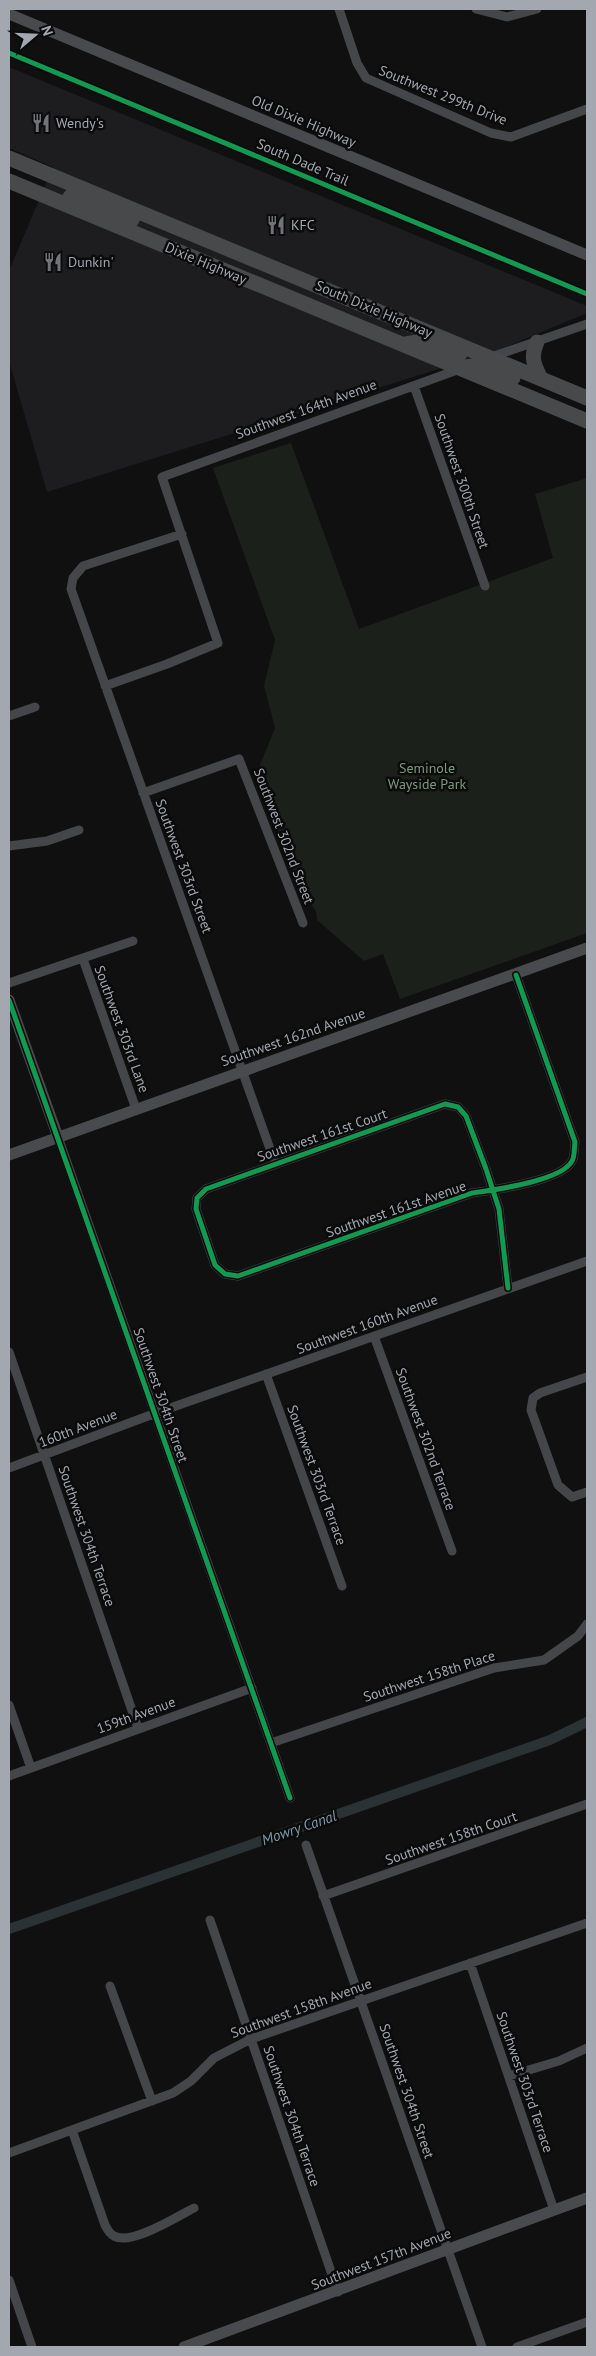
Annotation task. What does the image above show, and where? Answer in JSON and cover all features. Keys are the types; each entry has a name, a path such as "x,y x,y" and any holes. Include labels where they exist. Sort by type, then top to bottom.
{"highway":[{"name":"Dixie Highway","path":"9,158 206,240"},
{"path":"9,170 30,179 41,177 44,172"},
{"name":"Dixie Highway","path":"9,181 404,344"},
{"path":"65,204 70,197 76,197 164,233 191,233"},
{"name":"South Dixie Highway","path":"206,240 587,398"},
{"path":"404,344 421,341 474,358 491,358"},
{"path":"460,369 479,366 533,387 547,381 532,361 532,355 537,342"},
{"name":"South Dixie Highway","path":"404,344 587,421"}],"street":[{"name":"Southwest 299th Drive","path":"339,9 357,62 366,78 491,133 511,137 587,109"},
{"path":"476,9 507,17 538,9"},
{"name":"Old Dixie Highway","path":"9,14 587,255"},
{"path":"491,358 587,324"},
{"name":"Southwest 164th Avenue","path":"182,534 162,477 460,369"},
{"name":"Southwest 300th Street","path":"414,386 485,586"},
{"path":"105,686 168,664 218,643 182,534"},
{"name":"Southwest 303rd Street","path":"182,534 83,566 73,578 71,589 275,1163"},
{"path":"9,716 35,707"},
{"name":"Southwest 302nd Street","path":"143,793 239,759 303,923"},
{"path":"9,846 47,841 79,830"},
{"path":"9,983 133,941"},
{"name":"Southwest 162nd Avenue","path":"9,1155 587,948"},
{"name":"Southwest 303rd Lane","path":"83,959 136,1109"},
{"name":"Southwest 161st Avenue","path":"226,1274 238,1276 472,1193 524,1185 563,1170 572,1161 575,1142 516,975"},
{"name":"Southwest 304th Street","path":"9,1000 290,1798"},
{"name":"Southwest 161st Court","path":"226,1274 215,1265 196,1209 197,1198 206,1189 445,1104 458,1107 466,1116 493,1190"},
{"path":"493,1190 499,1209 508,1288"},
{"name":"Southwest 160th Avenue","path":"156,1413 587,1261"},
{"name":"Southwest 302nd Terrace","path":"374,1336 452,1551"},
{"name":"Southwest 304th Terrace","path":"9,1352 138,1728"},
{"name":"Southwest 303rd Terrace","path":"266,1374 342,1586"},
{"path":"587,1377 540,1393 533,1398 531,1410 558,1485 572,1497 587,1492"},
{"name":"160th Avenue","path":"9,1468 156,1413"},
{"name":"Southwest 158th Place","path":"271,1743 494,1668 544,1660 578,1636 587,1624"},
{"name":"159th Avenue","path":"9,1776 252,1688"},
{"path":"9,1705 31,1768"},
{"name":"Southwest 158th Court","path":"323,1896 587,1804"},
{"name":"Southwest 304th Street","path":"306,1845 482,2347"},
{"name":"Southwest 304th Terrace","path":"210,1920 338,2292"},
{"name":"Southwest 158th Avenue","path":"9,2153 179,2090 191,2082 214,2058 251,2039 587,1923"},
{"name":"Southwest 303rd Terrace","path":"470,1963 554,2210"},
{"path":"110,1986 152,2101"},
{"path":"509,2076 559,2061 587,2048"},
{"path":"72,2130 101,2214 113,2236 124,2239 142,2234 194,2208"},
{"name":"Southwest 157th Avenue","path":"184,2347 199,2345 587,2198"},
{"path":"9,2280 32,2347"},
{"path":"517,2347 587,2322"}],"shaded area":[{"path":"9,67 587,306 587,313 496,351 47,492 9,361 9,271 53,167 9,148"}],"green space":[{"name":"Seminole Wayside Park","path":"291,443 359,629 553,558 535,494 587,478 587,933 400,999 383,954 364,961 317,920 314,909 301,896 256,775 275,728 264,686 275,640 213,468"}],"waterway":[{"name":"Mowry Canal","path":"9,1929 550,1740 587,1722"}],"cycle path":[{"name":"South Dade Trail","path":"9,53 587,294"},
{"path":"508,1288 499,1209 486,1169 466,1116 458,1107 445,1104 206,1189 197,1198 196,1209 215,1265 225,1274 238,1276 472,1193 482,1192 495,1190 542,1179 566,1168 573,1159 575,1142 516,975"},
{"path":"9,1000 290,1798"}],"place":[{"name":"Wendy's","path":"41,123"},
{"name":"KFC","path":"276,225"},
{"name":"Dunkin'","path":"53,262"}]}
